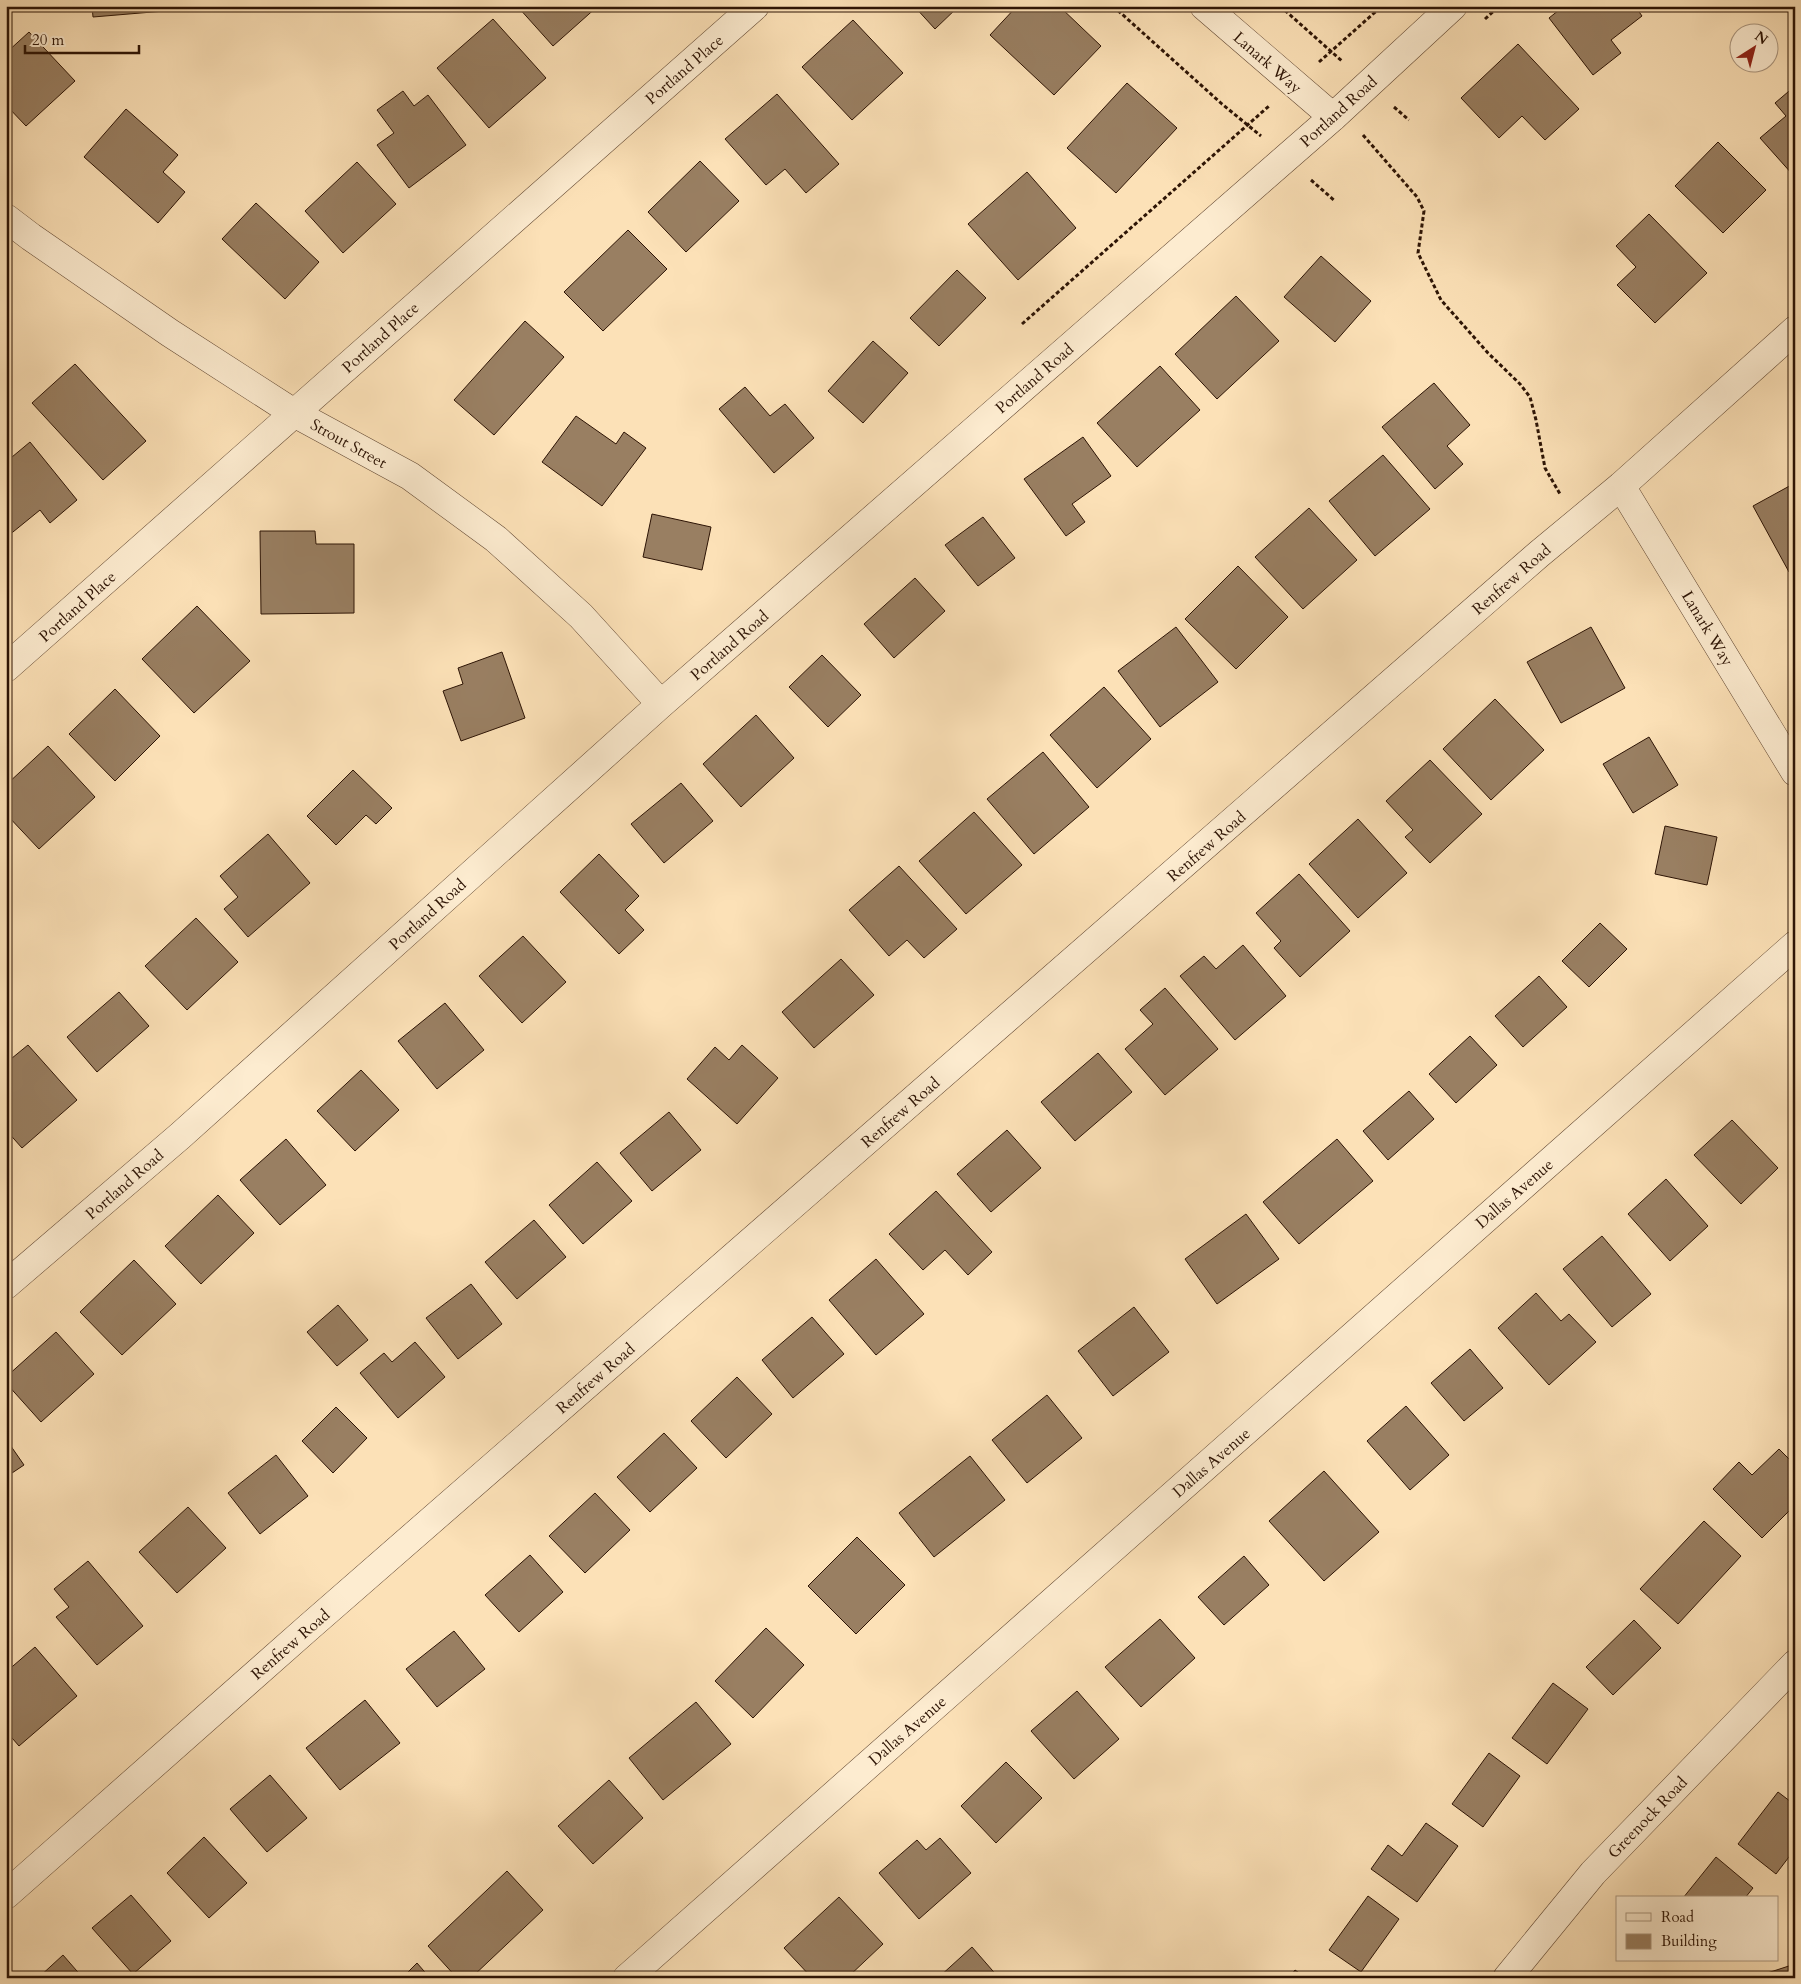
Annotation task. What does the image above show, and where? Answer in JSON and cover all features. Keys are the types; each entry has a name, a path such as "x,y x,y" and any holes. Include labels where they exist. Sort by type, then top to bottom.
{"street":[{"name":"Portland Place","path":"6,668 755,6"},
{"name":"Lanark Way","path":"1204,6 1333,117"},
{"name":"Portland Road","path":"6,1285 180,1136 661,704 1333,117 1453,6"},
{"name":"Strout Street","path":"6,218 170,333 294,413 410,476 496,539 581,616 661,704"},
{"name":"Renfrew Road","path":"6,1895 324,1614 1621,486 1795,330"},
{"name":"Lanark Way","path":"1621,486 1795,772"},
{"name":"Dallas Avenue","path":"627,1978 1795,945"},
{"name":"Greenock Road","path":"1508,1978 1593,1872 1795,1664"}],"path":[{"path":"1113,6 1335,201"},
{"path":"1022,324 1382,6"},
{"path":"1359,131 1417,197 1424,211 1418,252 1441,300 1530,397 1545,468 1560,496 1580,520"}],"building":[{"path":"92,6 200,6 200,8 93,17"},
{"path":"519,6 598,6 553,46"},
{"path":"914,6 959,6 935,29"},
{"path":"1017,6 1059,6 1101,46 1054,95 990,35"},
{"path":"1564,6 1635,6 1642,16 1611,40 1621,53 1593,75 1549,18"},
{"path":"493,19 546,78 489,128 437,68"},
{"path":"853,20 903,73 852,120 802,67"},
{"path":"29,32 75,81 26,126 6,105 6,53"},
{"path":"1518,44 1579,109 1545,140 1522,116 1499,138 1461,98"},
{"path":"1127,83 1177,128 1116,193 1067,148"},
{"path":"1795,86 1795,174 1793,175 1760,138 1786,116 1775,103"},
{"path":"403,91 414,106 428,95 466,145 409,188 377,145 394,133 377,110"},
{"path":"777,94 839,164 806,193 785,169 766,185 725,139"},
{"path":"126,109 178,155 163,172 185,192 158,223 84,157"},
{"path":"1718,142 1766,190 1723,233 1675,186"},
{"path":"700,161 739,201 686,252 648,212"},
{"path":"357,162 396,204 343,253 305,211"},
{"path":"1027,172 1076,228 1018,280 968,224"},
{"path":"256,203 319,262 285,299 222,239"},
{"path":"1649,214 1707,273 1655,323 1617,285 1636,267 1616,246"},
{"path":"628,230 667,269 603,331 564,292"},
{"path":"1321,256 1371,301 1335,342 1284,297"},
{"path":"957,270 986,298 939,346 910,318"},
{"path":"1236,296 1279,341 1217,399 1175,354"},
{"path":"525,321 564,357 494,435 454,400"},
{"path":"873,341 908,373 863,423 828,391"},
{"path":"75,364 146,441 103,480 32,403"},
{"path":"1160,366 1200,410 1137,467 1097,423"},
{"path":"1434,383 1470,425 1447,446 1463,464 1435,489 1382,427"},
{"path":"745,387 770,416 785,404 814,438 774,473 719,409"},
{"path":"576,416 616,444 624,432 646,448 602,506 542,462"},
{"path":"1083,437 1111,476 1072,504 1085,522 1066,536 1024,479"},
{"path":"30,442 77,500 50,523 40,510 8,536 6,462"},
{"path":"1383,455 1430,509 1375,556 1329,501"},
{"path":"1795,483 1795,569 1789,572 1753,506"},
{"path":"1309,508 1357,560 1303,609 1255,557"},
{"path":"652,514 711,527 702,570 643,557"},
{"path":"983,517 1015,558 978,586 945,545"},
{"path":"260,531 315,531 316,544 354,544 354,613 261,614"},
{"path":"1238,566 1288,617 1236,669 1185,619"},
{"path":"915,578 945,611 894,658 864,624"},
{"path":"197,606 250,661 194,713 142,659"},
{"path":"1176,627 1218,682 1160,727 1118,671"},
{"path":"1591,627 1625,688 1561,723 1527,662"},
{"path":"502,652 525,718 461,741 443,691 463,684 458,668"},
{"path":"822,655 861,695 828,727 789,687"},
{"path":"1104,687 1151,739 1097,788 1050,735"},
{"path":"115,689 160,736 115,781 69,734"},
{"path":"1495,699 1544,750 1491,800 1443,749"},
{"path":"756,715 794,758 741,807 703,764"},
{"path":"1649,737 1678,785 1633,813 1603,764"},
{"path":"48,746 95,797 39,849 6,814 6,785"},
{"path":"1043,752 1089,807 1034,854 987,799"},
{"path":"1430,760 1482,814 1430,863 1405,837 1413,830 1386,801"},
{"path":"353,770 392,808 376,824 366,815 336,845 307,816"},
{"path":"681,783 713,821 664,863 631,824"},
{"path":"974,812 1022,865 966,914 919,861"},
{"path":"1358,819 1407,873 1358,918 1309,864"},
{"path":"1665,826 1717,837 1707,885 1655,874"},
{"path":"268,834 310,883 248,937 224,909 238,897 220,876"},
{"path":"599,854 639,896 625,910 644,930 619,954 560,892"},
{"path":"899,866 957,929 924,958 907,940 889,956 849,910"},
{"path":"1299,874 1350,931 1300,977 1274,948 1281,941 1256,913"},
{"path":"196,918 238,962 187,1010 145,966"},
{"path":"1600,923 1627,949 1589,987 1562,961"},
{"path":"523,936 566,982 522,1023 479,976"},
{"path":"1243,945 1286,996 1235,1040 1180,976 1204,956 1216,969"},
{"path":"841,959 874,995 814,1048 782,1012"},
{"path":"1539,976 1567,1007 1523,1047 1495,1016"},
{"path":"1165,988 1218,1049 1165,1095 1125,1049 1153,1024 1140,1010"},
{"path":"119,992 149,1026 97,1072 67,1037"},
{"path":"445,1003 484,1050 437,1089 398,1041"},
{"path":"1470,1036 1497,1065 1456,1103 1429,1074"},
{"path":"28,1045 77,1100 22,1148 6,1130 8,1097 6,1063"},
{"path":"742,1045 778,1078 737,1124 687,1079 715,1047 729,1060"},
{"path":"1098,1053 1132,1092 1075,1141 1041,1102"},
{"path":"361,1070 399,1110 355,1151 317,1111"},
{"path":"1409,1091 1434,1119 1388,1160 1363,1131"},
{"path":"669,1112 701,1150 652,1191 620,1153"},
{"path":"1732,1120 1778,1168 1741,1204 1694,1155"},
{"path":"1007,1130 1041,1168 991,1212 957,1174"},
{"path":"286,1139 326,1185 280,1225 240,1180"},
{"path":"1337,1139 1373,1181 1299,1244 1263,1202"},
{"path":"597,1162 632,1201 583,1244 549,1205"},
{"path":"1666,1179 1708,1226 1670,1261 1628,1214"},
{"path":"936,1191 992,1252 968,1275 945,1250 923,1270 889,1234"},
{"path":"218,1195 254,1233 201,1284 165,1246"},
{"path":"1246,1214 1279,1259 1217,1304 1185,1259"},
{"path":"534,1220 566,1257 517,1299 485,1262"},
{"path":"1602,1236 1651,1294 1612,1327 1563,1269"},
{"path":"876,1259 924,1314 876,1355 829,1300"},
{"path":"134,1260 176,1304 122,1355 80,1312"},
{"path":"471,1284 502,1324 458,1359 426,1318"},
{"path":"1536,1293 1561,1321 1569,1314 1596,1342 1549,1385 1498,1328"},
{"path":"338,1305 368,1340 337,1366 307,1332"},
{"path":"1134,1307 1169,1352 1113,1396 1078,1351"},
{"path":"812,1317 844,1354 793,1398 762,1360"},
{"path":"56,1332 94,1374 41,1422 6,1383 6,1377"},
{"path":"415,1342 445,1377 398,1418 360,1373 384,1353 392,1362"},
{"path":"1470,1349 1503,1388 1464,1421 1431,1383"},
{"path":"737,1377 772,1414 726,1458 691,1421"},
{"path":"1047,1395 1082,1438 1027,1483 992,1440"},
{"path":"1406,1406 1449,1455 1410,1490 1367,1441"},
{"path":"336,1407 367,1438 333,1473 302,1441"},
{"path":"664,1433 697,1468 650,1512 617,1477"},
{"path":"6,1439 24,1465 6,1477"},
{"path":"1779,1449 1795,1465 1795,1505 1762,1538 1713,1489 1739,1462 1752,1475"},
{"path":"276,1455 308,1496 260,1534 228,1493"},
{"path":"970,1456 1005,1500 934,1557 899,1513"},
{"path":"1324,1471 1379,1532 1324,1581 1269,1521"},
{"path":"595,1493 630,1530 585,1573 549,1536"},
{"path":"188,1507 226,1548 177,1593 139,1552"},
{"path":"1704,1521 1741,1556 1678,1624 1640,1589"},
{"path":"857,1537 905,1585 856,1634 808,1586"},
{"path":"530,1555 563,1592 519,1632 485,1595"},
{"path":"1244,1556 1269,1585 1224,1625 1198,1597"},
{"path":"88,1561 143,1626 97,1665 56,1617 69,1607 54,1589"},
{"path":"1160,1619 1195,1658 1141,1707 1105,1667"},
{"path":"1634,1620 1661,1648 1613,1695 1586,1667"},
{"path":"766,1628 804,1665 753,1718 715,1681"},
{"path":"454,1631 485,1669 437,1707 406,1669"},
{"path":"35,1647 77,1696 19,1746 6,1731 6,1672"},
{"path":"1553,1683 1588,1709 1547,1764 1512,1738"},
{"path":"1077,1691 1119,1739 1074,1779 1031,1731"},
{"path":"365,1700 400,1743 340,1790 306,1748"},
{"path":"696,1702 731,1744 663,1800 629,1758"},
{"path":"1489,1753 1520,1776 1483,1827 1452,1804"},
{"path":"1006,1762 1042,1798 996,1843 961,1806"},
{"path":"270,1775 307,1818 267,1852 230,1809"},
{"path":"609,1780 643,1818 593,1864 558,1826"},
{"path":"1778,1792 1795,1805 1795,1849 1776,1874 1738,1844"},
{"path":"1426,1823 1458,1846 1417,1902 1371,1869 1388,1845 1402,1856"},
{"path":"204,1837 247,1883 209,1918 167,1873"},
{"path":"940,1838 971,1873 919,1919 879,1873 917,1840 926,1850"},
{"path":"1716,1857 1753,1888 1747,1896 1685,1896"},
{"path":"507,1871 543,1910 471,1978 457,1978 428,1946"},
{"path":"131,1895 171,1941 133,1974 92,1928"},
{"path":"1368,1896 1399,1919 1361,1972 1329,1950"},
{"path":"839,1897 883,1944 847,1978 812,1978 784,1948"},
{"path":"972,1947 999,1978 939,1978 939,1977"},
{"path":"63,1955 83,1978 38,1978"},
{"path":"417,1963 430,1978 402,1978"},
{"path":"1795,1964 1795,1978 1752,1978"},
{"path":"1295,1970 1306,1978 1289,1978"}]}
